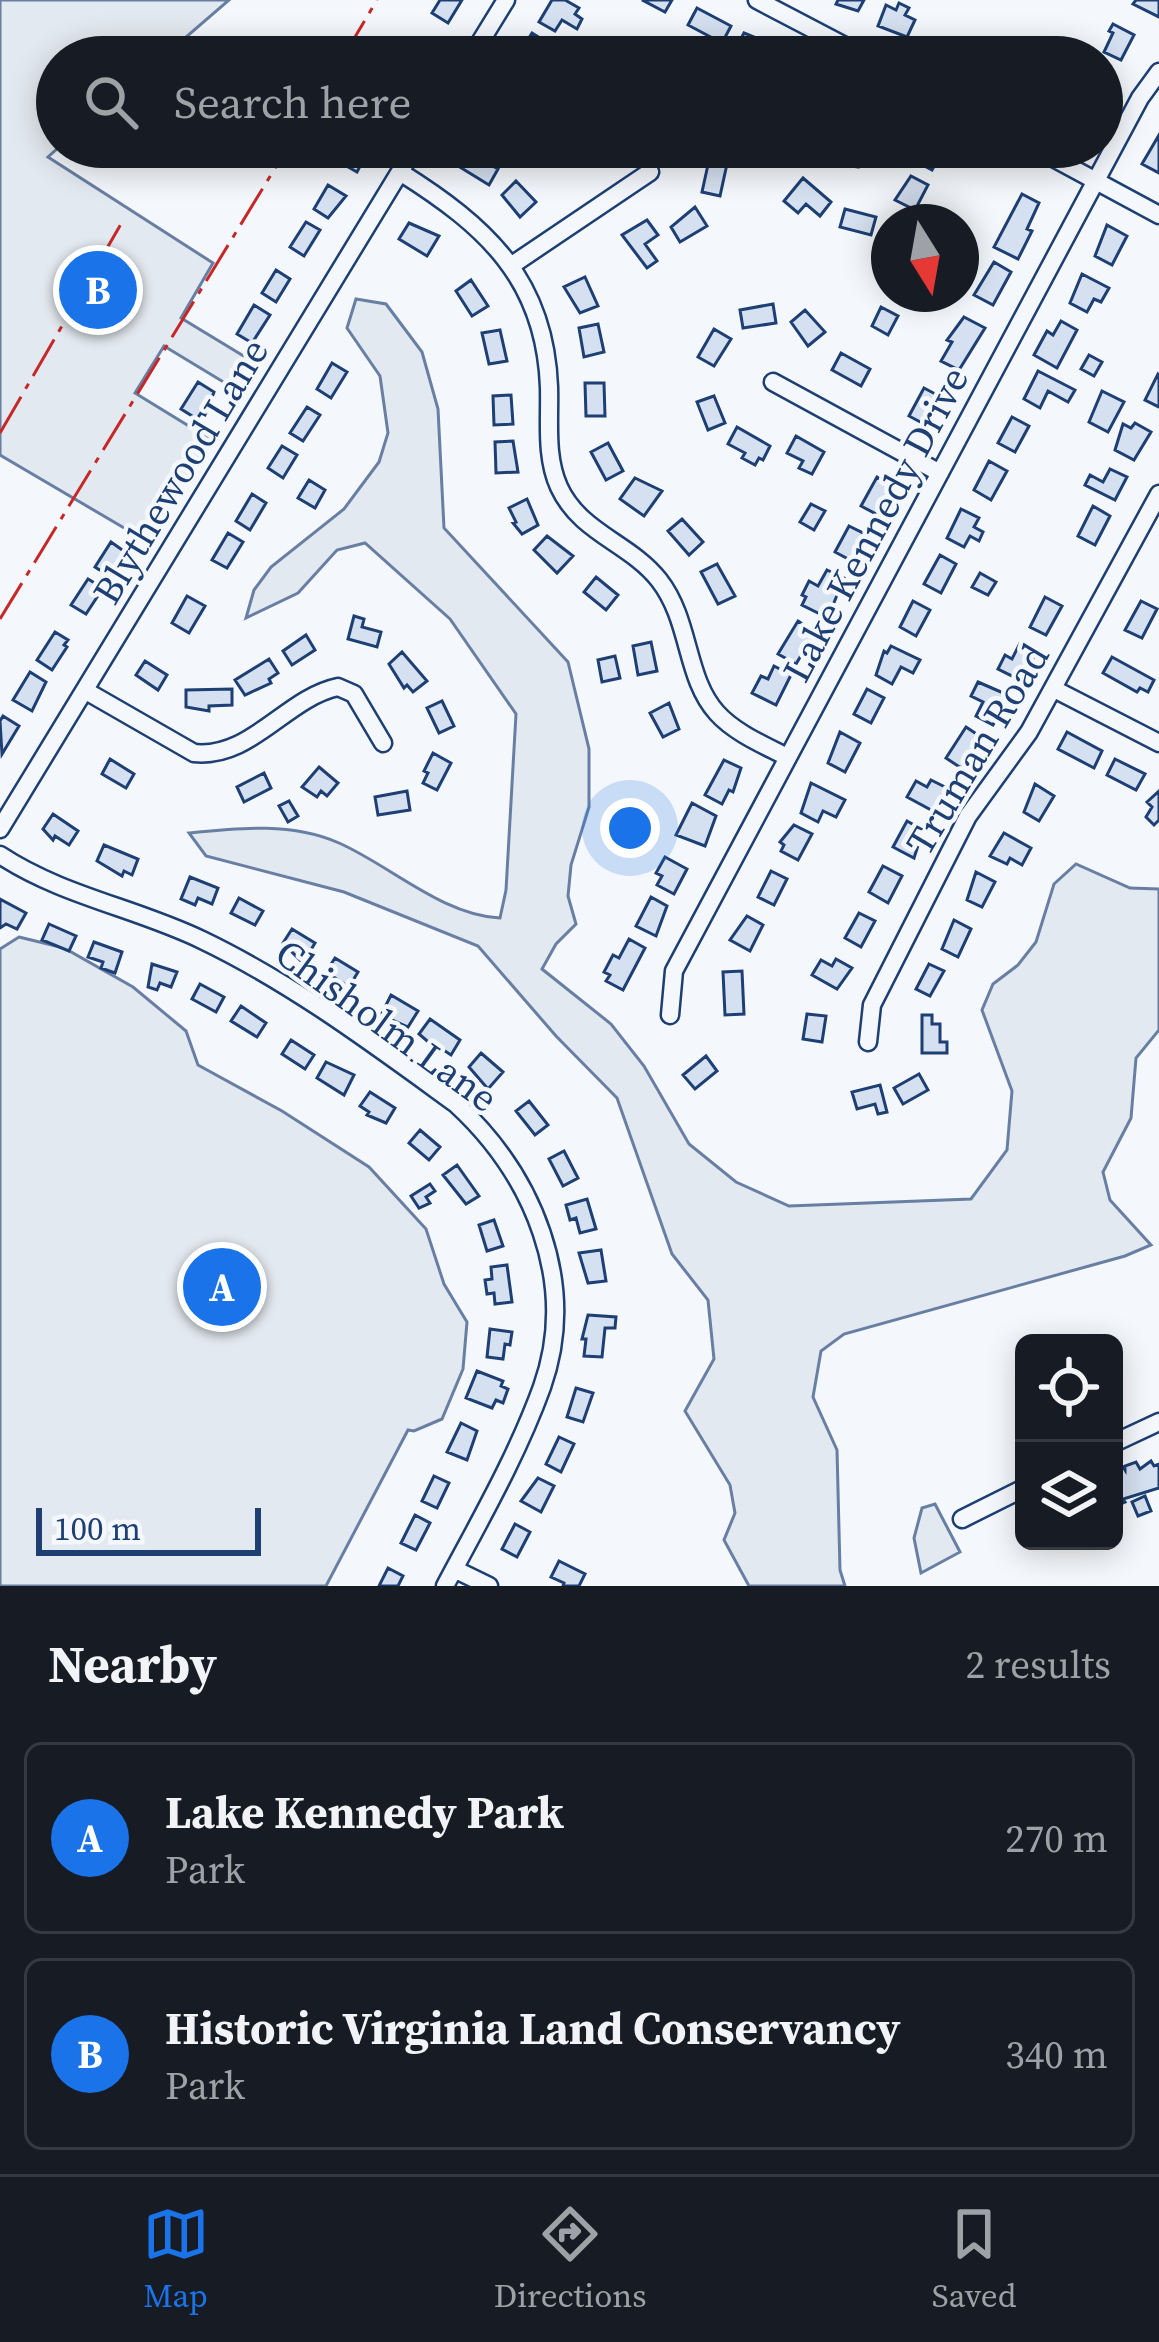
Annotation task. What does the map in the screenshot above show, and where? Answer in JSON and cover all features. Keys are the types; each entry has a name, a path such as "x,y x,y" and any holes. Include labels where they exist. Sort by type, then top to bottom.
{"street":[{"path":"484,36 506,0"},
{"path":"758,0 826,36"},
{"name":"Lake Kennedy Drive","path":"1123,130 1159,72"},
{"name":"Blythewood Lane","path":"0,829 402,168"},
{"path":"1072,168 1159,215"},
{"name":"Lake Kennedy Drive","path":"670,1015 674,970 1103,168"},
{"path":"400,172 462,214 498,247 532,303 544,336 550,450 569,506 580,519 640,560 668,591 687,634 697,679 714,711 787,757"},
{"path":"512,265 650,172"},
{"path":"772,382 940,473"},
{"name":"Truman Road","path":"868,1042 872,1005 962,828 1054,689 1156,506"},
{"path":"86,691 194,753 208,754 236,746 338,686 354,694 383,743"},
{"path":"1054,689 1159,743"},
{"name":"Chisholm Lane","path":"0,855 95,902 203,941 274,981 456,1105 480,1126 514,1170 531,1201 549,1258 554,1308 549,1354 543,1384 517,1444 449,1578"},
{"path":"1116,1442 1159,1422"},
{"path":"962,1519 1015,1492"},
{"path":"449,1578 489,1586"}],"shaded area":[{"path":"0,0 229,0 187,36 36,36 36,168 65,168 213,263 181,318 257,364 240,392 164,346 135,393 210,439 148,542 0,455"},
{"path":"356,299 386,304 422,352 438,409 444,528 568,662 589,749 589,807 571,865 568,896 576,924 556,944 542,969 611,1024 644,1066 689,1144 736,1182 789,1206 971,1199 1007,1150 1012,1091 982,1010 993,984 1018,965 1036,942 1054,884 1076,864 1130,888 1159,889 1159,1030 1136,1058 1131,1118 1103,1172 1110,1200 1151,1245 844,1334 821,1351 813,1397 837,1450 840,1570 845,1586 749,1586 724,1540 735,1513 730,1485 685,1411 714,1359 708,1300 672,1254 617,1098 478,946 344,892 206,856 189,833 265,828 321,836 437,899 500,918 506,890 516,714 450,619 365,543 337,550 298,593 246,618 254,590 271,567 344,509 379,462 388,433 380,376 347,328"},
{"path":"19,937 64,948 133,987 186,1031 198,1065 369,1167 426,1229 444,1284 467,1322 463,1369 442,1419 408,1430 326,1586 0,1586 0,949"},
{"path":"935,1504 960,1552 921,1573 914,1538 922,1508"}],"building":[{"path":"440,0 462,0 448,23 432,13"},
{"path":"552,0 565,0 579,8 575,14 582,19 577,29 562,20 555,31 539,22"},
{"path":"642,0 672,0 665,12"},
{"path":"838,0 864,0 858,11 836,4"},
{"path":"1159,0 1159,17 1133,4"},
{"path":"899,3 909,8 905,15 915,20 907,36 878,26 886,5 896,10"},
{"path":"697,8 731,26 726,36 709,36 688,25"},
{"path":"1113,24 1134,35 1123,56 1123,36 1112,36"},
{"path":"1159,135 1159,173 1142,164"},
{"path":"461,168 498,169 489,185"},
{"path":"707,168 726,168 720,196 702,192"},
{"path":"911,176 928,185 918,204 895,200"},
{"path":"803,178 831,202 820,216 806,204 798,213 784,201"},
{"path":"516,181 536,202 520,217 502,195"},
{"path":"328,185 346,196 328,218 314,209"},
{"path":"1022,194 1039,203 1018,259 994,247"},
{"path":"695,207 707,226 680,242 671,227"},
{"path":"845,209 871,216 871,235 840,227"},
{"path":"647,220 658,235 645,244 657,261 647,268 622,235"},
{"path":"306,222 320,230 304,256 290,247"},
{"path":"409,223 439,236 427,256 399,239"},
{"path":"1107,225 1127,236 1112,265 1095,256"},
{"path":"994,262 1011,272 993,305 979,298 979,287"},
{"path":"276,270 290,279 276,302 262,293"},
{"path":"1082,274 1109,288 1101,302 1094,299 1087,312 1070,303"},
{"path":"585,277 598,306 580,313 564,287"},
{"path":"471,280 488,306 472,316 456,291"},
{"path":"773,304 776,323 743,328 740,310"},
{"path":"254,305 270,315 252,343 237,334"},
{"path":"805,310 825,332 808,346 791,322"},
{"path":"879,312 898,316 888,335 872,326"},
{"path":"964,317 985,328 959,370 941,361 952,342 947,340"},
{"path":"1061,321 1077,330 1057,368 1034,355 1047,331 1053,335"},
{"path":"598,324 604,352 584,357 579,328"},
{"path":"714,329 731,339 714,366 698,357"},
{"path":"500,330 507,361 489,364 482,333"},
{"path":"841,353 870,369 861,386 832,370"},
{"path":"1089,355 1102,362 1094,376 1081,369"},
{"path":"332,363 347,372 331,398 317,389"},
{"path":"1038,371 1075,390 1068,402 1048,391 1040,408 1024,399"},
{"path":"1159,375 1159,407 1145,400"},
{"path":"198,382 214,392 205,415 197,419 181,409"},
{"path":"585,383 604,383 605,416 586,416"},
{"path":"924,388 941,397 926,425 909,416"},
{"path":"1102,391 1124,402 1108,432 1089,422"},
{"path":"511,395 513,424 494,425 493,396"},
{"path":"714,396 725,423 708,430 697,402"},
{"path":"307,407 320,415 303,441 290,433"},
{"path":"1012,417 1029,426 1015,452 998,443"},
{"path":"1135,423 1151,432 1134,460 1115,450 1123,424 1131,428"},
{"path":"737,427 770,446 755,465 728,444"},
{"path":"796,436 824,452 812,474 799,468 803,461 787,453"},
{"path":"513,441 518,472 496,473 495,442"},
{"path":"608,443 623,471 606,480 591,452"},
{"path":"282,446 297,455 283,478 268,468"},
{"path":"989,461 1007,471 991,500 974,490"},
{"path":"1110,469 1127,477 1115,500 1085,485 1090,475 1103,482"},
{"path":"877,477 893,486 878,515 861,506"},
{"path":"635,478 662,491 644,516 620,499"},
{"path":"309,480 325,490 315,508 298,498"},
{"path":"252,494 266,503 250,530 236,521"},
{"path":"527,499 538,525 522,534 509,508"},
{"path":"811,504 825,511 814,530 800,522"},
{"path":"1093,506 1110,516 1095,545 1078,536"},
{"path":"961,509 979,518 974,527 983,532 979,541 970,536 964,547 947,538"},
{"path":"682,519 703,542 689,555 668,531"},
{"path":"849,526 867,535 852,561 835,552"},
{"path":"228,533 243,542 227,568 212,560"},
{"path":"547,536 573,556 557,573 534,550"},
{"path":"111,542 128,554 109,576 95,567"},
{"path":"940,555 956,564 941,593 924,584"},
{"path":"717,564 735,596 718,604 701,572"},
{"path":"827,570 844,578 831,610 825,608 822,615 802,605 806,597 802,595 809,581 818,586"},
{"path":"980,573 996,582 988,595 972,587"},
{"path":"596,577 618,595 606,610 584,592"},
{"path":"88,579 103,588 86,614 71,605"},
{"path":"187,596 205,606 189,633 172,623"},
{"path":"1045,597 1062,606 1046,635 1030,627"},
{"path":"913,601 930,610 916,636 900,627"},
{"path":"1141,601 1157,609 1142,638 1125,630"},
{"path":"354,616 364,619 362,627 381,632 377,647 348,639"},
{"path":"798,621 815,632 796,664 778,654"},
{"path":"55,632 68,640 52,670 37,660"},
{"path":"306,635 315,650 292,665 283,651"},
{"path":"651,642 657,671 638,675 633,646"},
{"path":"1020,643 1037,652 1022,681 998,669 1005,655 1012,659"},
{"path":"891,646 920,660 913,673 901,667 892,684 876,675 884,651"},
{"path":"402,652 427,681 413,692 407,685 404,688 389,664"},
{"path":"615,656 620,678 602,682 598,660"},
{"path":"1112,657 1154,680 1148,692 1140,688 1137,692 1103,673"},
{"path":"269,659 278,673 269,679 271,683 245,695 235,680"},
{"path":"145,661 167,675 158,690 136,675"},
{"path":"774,666 791,675 776,705 752,693 761,676 768,679"},
{"path":"30,672 46,682 32,711 13,700"},
{"path":"978,682 1008,695 993,725 976,716 983,702 971,696"},
{"path":"232,689 232,705 209,706 209,711 186,707 186,690"},
{"path":"867,689 884,698 871,723 854,714"},
{"path":"442,701 454,726 439,733 427,708"},
{"path":"669,703 679,729 663,737 650,713"},
{"path":"3,716 19,726 2,754 0,721"},
{"path":"966,727 981,737 961,768 946,758"},
{"path":"840,732 860,743 845,772 828,763"},
{"path":"1067,732 1102,751 1094,768 1058,749"},
{"path":"433,753 451,763 437,790 423,783"},
{"path":"110,759 134,774 126,788 102,774"},
{"path":"1115,759 1145,774 1136,790 1107,775"},
{"path":"724,760 741,768 733,792 729,790 722,804 705,795"},
{"path":"319,767 338,783 327,796 321,791 317,797 302,787"},
{"path":"264,773 271,788 244,802 237,787"},
{"path":"931,780 949,789 933,811 907,797 916,781 927,787"},
{"path":"811,783 845,800 836,817 823,811 818,822 801,813"},
{"path":"1035,784 1054,796 1039,821 1024,812"},
{"path":"407,791 410,810 378,815 375,797"},
{"path":"1159,791 1159,820 1154,825 1146,817 1152,807 1147,802"},
{"path":"289,801 298,816 288,822 279,806"},
{"path":"692,803 716,816 705,846 676,835"},
{"path":"53,814 78,831 69,845 55,836 53,840 43,829"},
{"path":"907,821 923,830 914,858 893,847"},
{"path":"794,825 812,834 798,860 781,851 784,845 780,842"},
{"path":"1004,833 1031,848 1022,865 990,856"},
{"path":"104,845 138,859 132,875 124,871 122,876 97,861"},
{"path":"665,857 687,869 674,894 657,885 662,876 656,873"},
{"path":"883,866 902,876 888,903 869,892"},
{"path":"771,871 787,879 774,905 758,897"},
{"path":"976,872 995,882 982,907 967,900"},
{"path":"190,877 218,888 212,904 198,898 195,905 181,899"},
{"path":"651,897 667,906 656,936 636,926"},
{"path":"239,898 263,911 255,925 231,913"},
{"path":"0,899 26,913 17,929 6,924 0,928"},
{"path":"859,913 875,921 861,947 845,938"},
{"path":"747,916 763,925 750,951 730,940"},
{"path":"954,920 971,929 958,957 942,949"},
{"path":"49,924 76,936 69,951 42,940"},
{"path":"292,929 315,943 303,963 283,943"},
{"path":"629,939 645,948 623,990 606,981 610,975 604,972"},
{"path":"94,942 122,952 115,973 88,957"},
{"path":"335,958 358,972 349,987 326,972"},
{"path":"836,959 852,968 837,989 812,975 821,960 832,966"},
{"path":"152,964 177,972 171,987 160,983 157,990 148,987"},
{"path":"929,964 944,971 930,996 916,989"},
{"path":"742,971 744,1014 725,1015 723,972"},
{"path":"200,984 224,997 216,1012 192,999"},
{"path":"391,995 418,1011 408,1027 381,1015"},
{"path":"241,1006 266,1023 257,1037 231,1021"},
{"path":"807,1014 826,1016 822,1042 803,1039"},
{"path":"922,1015 932,1015 932,1024 940,1024 940,1042 947,1042 947,1053 922,1053"},
{"path":"430,1019 460,1040 451,1055 419,1034"},
{"path":"291,1040 314,1055 305,1069 282,1054"},
{"path":"481,1053 503,1072 488,1089 469,1067"},
{"path":"706,1056 717,1071 695,1089 683,1075"},
{"path":"326,1062 354,1075 344,1095 317,1078"},
{"path":"919,1074 928,1090 903,1104 894,1088"},
{"path":"880,1085 887,1112 878,1114 875,1104 857,1109 852,1092"},
{"path":"370,1092 395,1108 386,1123 367,1115 360,1106"},
{"path":"529,1101 548,1125 535,1135 516,1111"},
{"path":"420,1130 440,1147 429,1160 409,1143"},
{"path":"564,1151 578,1178 563,1186 549,1159"},
{"path":"457,1165 479,1196 466,1204 443,1175"},
{"path":"430,1184 435,1191 426,1197 430,1203 419,1208 411,1196"},
{"path":"587,1199 596,1229 580,1233 566,1205"},
{"path":"494,1220 503,1246 487,1251 479,1225"},
{"path":"601,1250 606,1281 588,1283 579,1253"},
{"path":"507,1265 512,1302 495,1304 485,1280 492,1279 491,1267"},
{"path":"588,1315 616,1317 615,1328 605,1328 602,1357 584,1356 586,1339 582,1339"},
{"path":"490,1329 512,1332 503,1359 487,1357"},
{"path":"477,1371 503,1381 501,1386 508,1389 503,1403 496,1400 492,1408 466,1398"},
{"path":"576,1388 593,1393 583,1422 567,1417"},
{"path":"461,1423 477,1431 467,1460 447,1452"},
{"path":"559,1437 574,1444 561,1472 546,1464"},
{"path":"1151,1461 1154,1466 1159,1464 1159,1488 1123,1499 1123,1467 1136,1462 1140,1469"},
{"path":"434,1476 449,1483 437,1508 422,1501"},
{"path":"538,1478 554,1486 541,1512 521,1501"},
{"path":"1145,1496 1151,1511 1138,1516 1132,1502"},
{"path":"415,1515 430,1523 416,1550 401,1543"},
{"path":"515,1524 530,1532 517,1557 502,1549"},
{"path":"559,1561 585,1574 579,1586 563,1586 551,1577"},
{"path":"388,1568 403,1576 398,1586 379,1586"}],"power":[{"path":"356,36 377,0"},
{"path":"0,619 275,168"},
{"path":"0,433 121,224"}],"place":[{"name":"Historic Virginia Land Conservancy","path":"98,290"},
{"name":"Lake Kennedy Park","path":"222,1287"}]}
